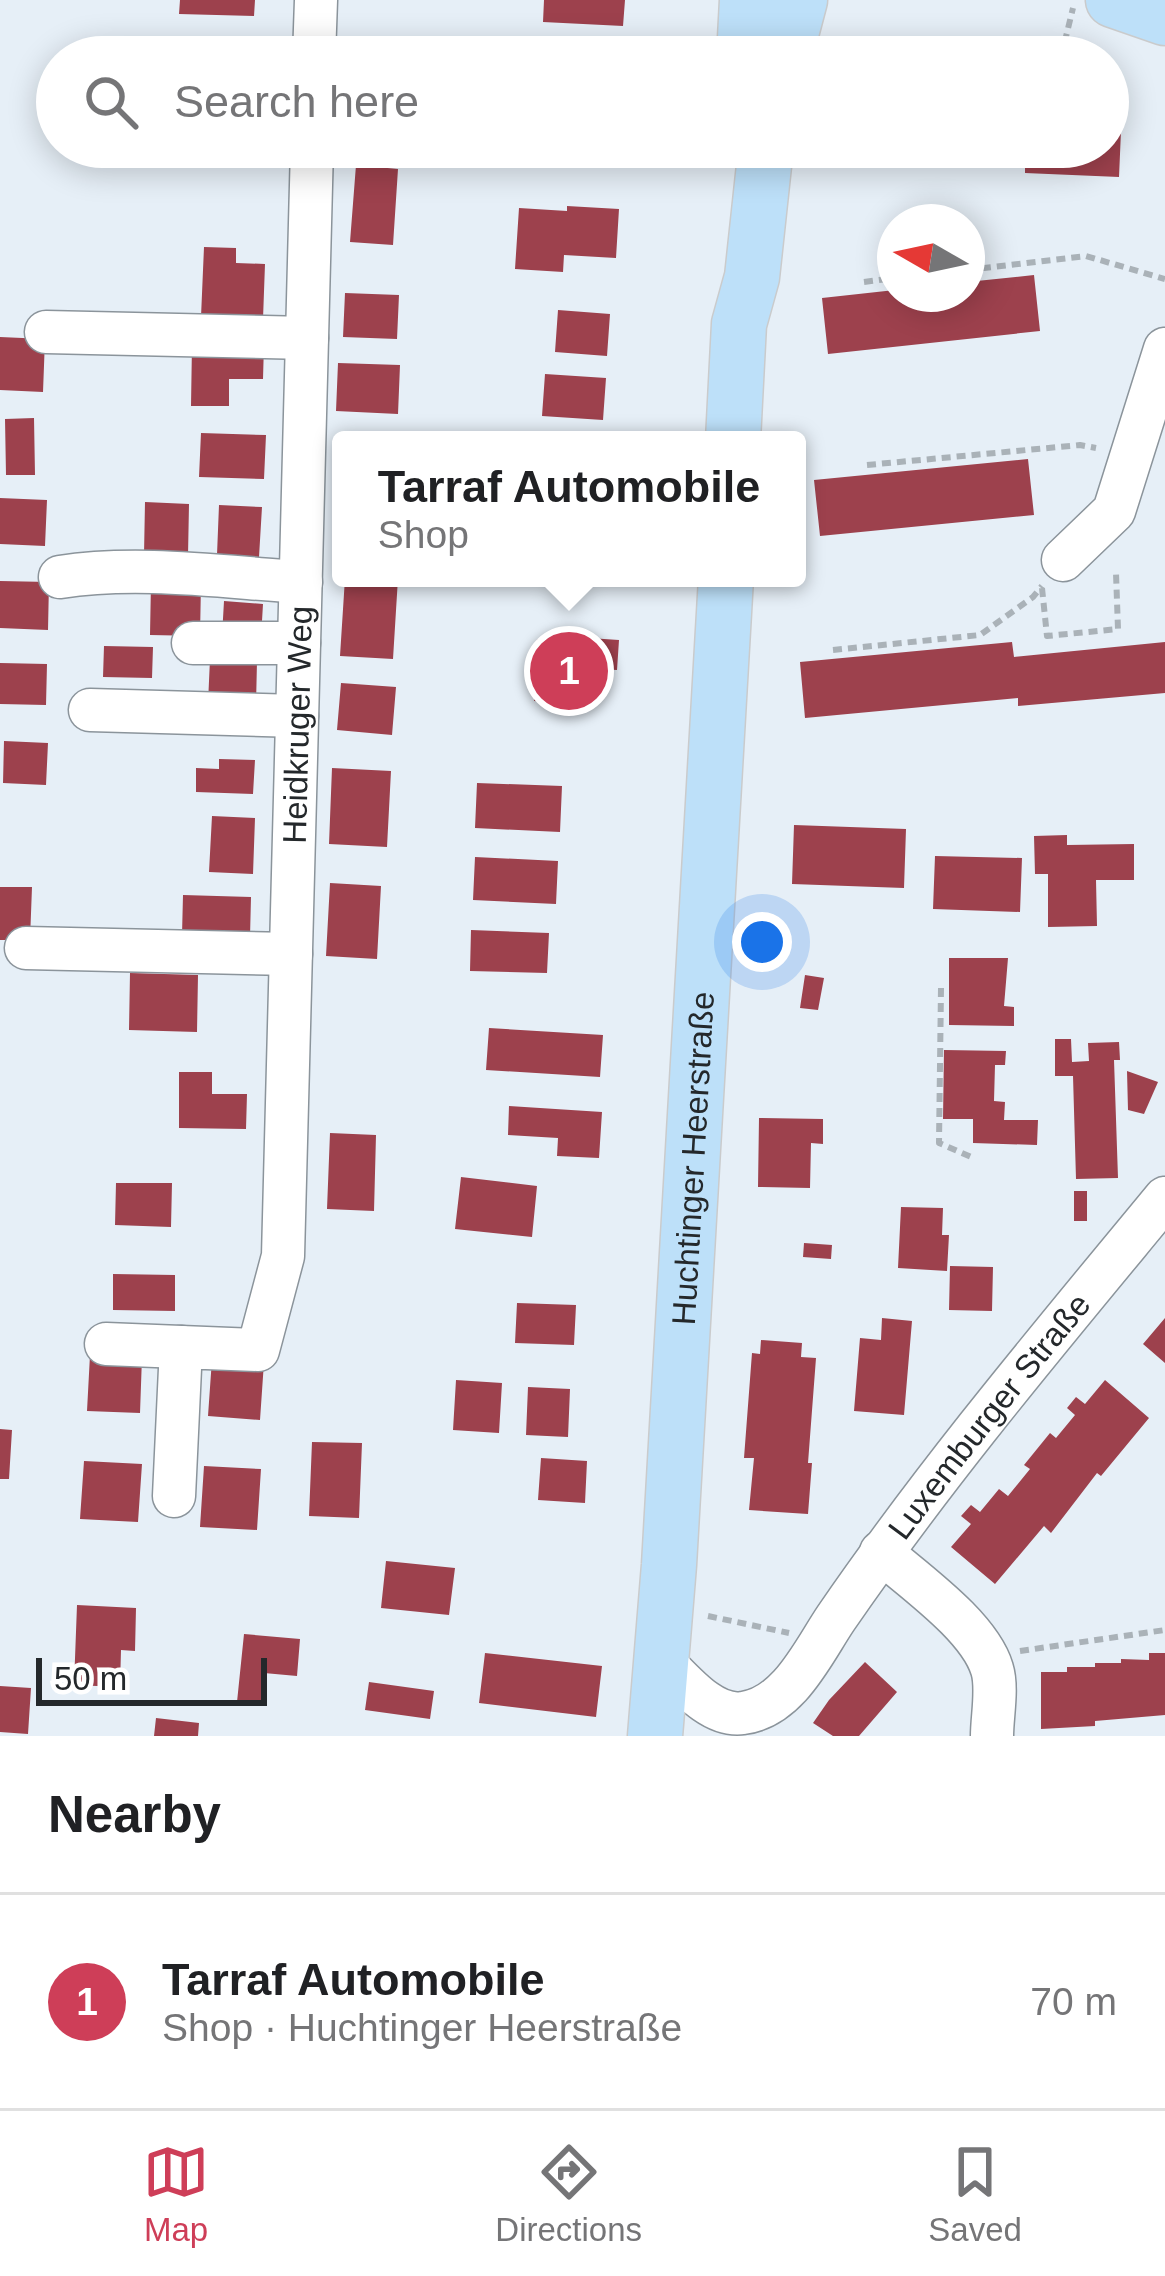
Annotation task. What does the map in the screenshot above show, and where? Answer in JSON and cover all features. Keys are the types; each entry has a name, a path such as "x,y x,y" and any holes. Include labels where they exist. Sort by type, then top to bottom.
{"main road":[{"path":"745,36 747,0"},
{"path":"769,36 772,0"},
{"path":"790,36 800,0"},
{"path":"733,431 739,168"},
{"path":"739,324 752,277 764,168"},
{"name":"Huchtinger Heerstraße","path":"655,1736 725,587"}],"street":[{"path":"315,36 316,0"},
{"name":"Heidkruger Weg","path":"181,1347 258,1350 283,1256 311,168"},
{"path":"46,332 307,338"},
{"path":"1053,573 1114,511 1165,349"},
{"path":"60,577 122,574 301,582"},
{"path":"193,643 299,643"},
{"path":"90,710 297,716"},
{"path":"26,948 291,954"},
{"name":"Luxemburger Straße","path":"661,1660 723,1712 743,1713 782,1695 881,1552 1000,1397 1165,1198"},
{"path":"106,1344 181,1347 174,1496"},
{"path":"881,1552 950,1611 982,1649 993,1671 992,1736"}],"path":[{"path":"1067,36 1076,0"},
{"path":"985,268 1086,256 1165,279"},
{"path":"864,282 877,280"},
{"path":"867,465 1080,446 1132,455"},
{"path":"1053,573 1047,636 1118,629 1116,573"},
{"path":"832,650 980,635 1033,597 1053,573"},
{"path":"941,988 939,1143 971,1157"},
{"path":"665,1606 820,1640"},
{"path":"993,1671 1020,1652 1165,1630"}],"building":[{"path":"180,0 255,0 254,16 179,14"},
{"path":"544,0 625,0 623,26 543,22"},
{"path":"356,168 398,169 393,245 350,242"},
{"path":"1025,168 1119,168 1119,177 1025,173"},
{"path":"567,206 619,209 616,258 564,255 563,272 515,269 519,208 567,211"},
{"path":"204,247 236,248 236,263 265,264 263,319 201,317"},
{"path":"1034,275 1040,331 828,354 822,298 877,292 877,312 985,312 985,280"},
{"path":"345,293 399,295 397,339 343,337"},
{"path":"558,310 610,314 607,356 555,352"},
{"path":"0,337 45,339 43,392 0,390"},
{"path":"192,344 264,344 263,379 229,379 229,406 191,406"},
{"path":"338,363 400,365 398,414 336,411"},
{"path":"545,374 606,378 603,420 542,416"},
{"path":"34,418 35,475 6,475 5,419"},
{"path":"201,433 266,435 264,479 199,477"},
{"path":"1028,459 1034,515 820,536 814,480"},
{"path":"0,498 47,500 45,546 0,544"},
{"path":"145,502 189,504 188,556 144,555"},
{"path":"219,505 262,507 259,557 217,555"},
{"path":"0,581 49,582 48,630 0,628"},
{"path":"151,582 201,583 200,636 150,635"},
{"path":"344,587 397,587 393,659 340,656"},
{"path":"224,601 263,604 261,638 222,636"},
{"path":"589,638 619,640 617,670 576,668 574,703 534,701 537,639 589,642"},
{"path":"1012,642 1014,657 1165,642 1165,693 1018,706 1018,698 805,718 800,662"},
{"path":"104,646 153,647 152,678 103,677"},
{"path":"210,659 257,661 256,705 208,703"},
{"path":"0,663 47,664 46,705 0,704"},
{"path":"341,683 396,687 392,735 337,730"},
{"path":"4,741 48,743 46,785 3,783"},
{"path":"219,759 255,760 253,794 196,792 196,768 219,769"},
{"path":"332,768 391,771 387,847 329,844"},
{"path":"477,783 562,786 560,832 475,828"},
{"path":"212,816 255,818 253,874 209,872"},
{"path":"794,825 906,829 904,888 792,884"},
{"path":"1067,835 1067,845 1134,844 1134,880 1096,880 1097,926 1048,927 1048,874 1035,874 1034,836"},
{"path":"935,856 1022,858 1020,912 933,909"},
{"path":"475,857 558,861 556,904 473,900"},
{"path":"330,883 381,886 377,959 326,956"},
{"path":"0,887 32,887 30,940 0,940"},
{"path":"183,895 251,897 250,937 182,935"},
{"path":"471,930 549,933 547,973 470,971"},
{"path":"949,958 1008,958 1004,1006 1014,1007 1014,1026 949,1025"},
{"path":"130,973 198,975 197,1032 129,1030"},
{"path":"805,975 824,978 818,1010 800,1008"},
{"path":"489,1028 603,1035 600,1077 486,1070"},
{"path":"1055,1039 1071,1039 1072,1062 1089,1061 1088,1043 1119,1042 1120,1060 1114,1060 1118,1178 1076,1179 1073,1076 1055,1076"},
{"path":"944,1050 1006,1051 1005,1065 995,1065 994,1101 1005,1102 1004,1120 1038,1120 1037,1145 973,1143 973,1119 943,1119"},
{"path":"1127,1071 1158,1082 1144,1114 1128,1110"},
{"path":"179,1072 212,1072 212,1094 247,1094 246,1129 179,1128"},
{"path":"509,1106 602,1112 599,1158 557,1156 558,1138 508,1135"},
{"path":"759,1118 823,1119 823,1144 811,1143 810,1188 758,1187"},
{"path":"330,1133 376,1135 374,1211 327,1209"},
{"path":"461,1177 537,1186 532,1237 455,1229"},
{"path":"116,1183 172,1183 171,1227 115,1225"},
{"path":"1074,1191 1087,1191 1087,1221 1074,1221"},
{"path":"901,1207 943,1208 942,1235 949,1235 947,1271 898,1268"},
{"path":"804,1243 832,1245 831,1259 803,1257"},
{"path":"950,1266 993,1267 992,1311 949,1310"},
{"path":"113,1274 175,1275 175,1311 113,1310"},
{"path":"517,1303 576,1305 574,1345 515,1343"},
{"path":"882,1318 912,1321 904,1415 854,1411 860,1338 881,1340"},
{"path":"1165,1318 1165,1363 1143,1344"},
{"path":"761,1340 802,1343 801,1357 816,1358 808,1514 749,1510 754,1458 744,1458 752,1353 760,1354"},
{"path":"90,1355 142,1357 140,1413 87,1411"},
{"path":"212,1359 264,1362 260,1420 208,1416"},
{"path":"456,1380 502,1383 499,1433 453,1430"},
{"path":"1105,1380 1149,1418 1101,1476 1097,1473 1051,1533 1044,1526 995,1584 951,1547 971,1524 961,1516 971,1505 980,1512 999,1489 1008,1496 1030,1469 1024,1465 1050,1433 1056,1438 1075,1415 1067,1408 1076,1397 1085,1404"},
{"path":"528,1387 570,1389 568,1437 526,1435"},
{"path":"0,1429 12,1430 9,1479 0,1479"},
{"path":"312,1442 362,1443 359,1518 309,1516"},
{"path":"541,1458 587,1461 585,1503 538,1500"},
{"path":"84,1461 142,1464 138,1522 80,1519"},
{"path":"204,1466 261,1469 257,1530 200,1527"},
{"path":"386,1561 455,1568 449,1615 381,1608"},
{"path":"77,1605 136,1608 135,1651 121,1650 120,1687 74,1685"},
{"path":"244,1634 300,1639 297,1676 264,1673 261,1704 237,1702"},
{"path":"485,1653 602,1666 596,1717 479,1703"},
{"path":"1149,1653 1165,1653 1165,1715 1041,1729 1041,1672 1067,1672 1067,1667 1095,1667 1095,1663 1121,1663 1121,1659 1149,1660"},
{"path":"865,1662 897,1692 859,1736 833,1736 813,1723"},
{"path":"369,1682 434,1691 430,1719 365,1710"},
{"path":"0,1686 31,1688 28,1734 0,1732"},
{"path":"156,1718 199,1723 198,1736 154,1736"}],"place":[{"name":"Tarraf Automobile","path":"569,671"}]}
